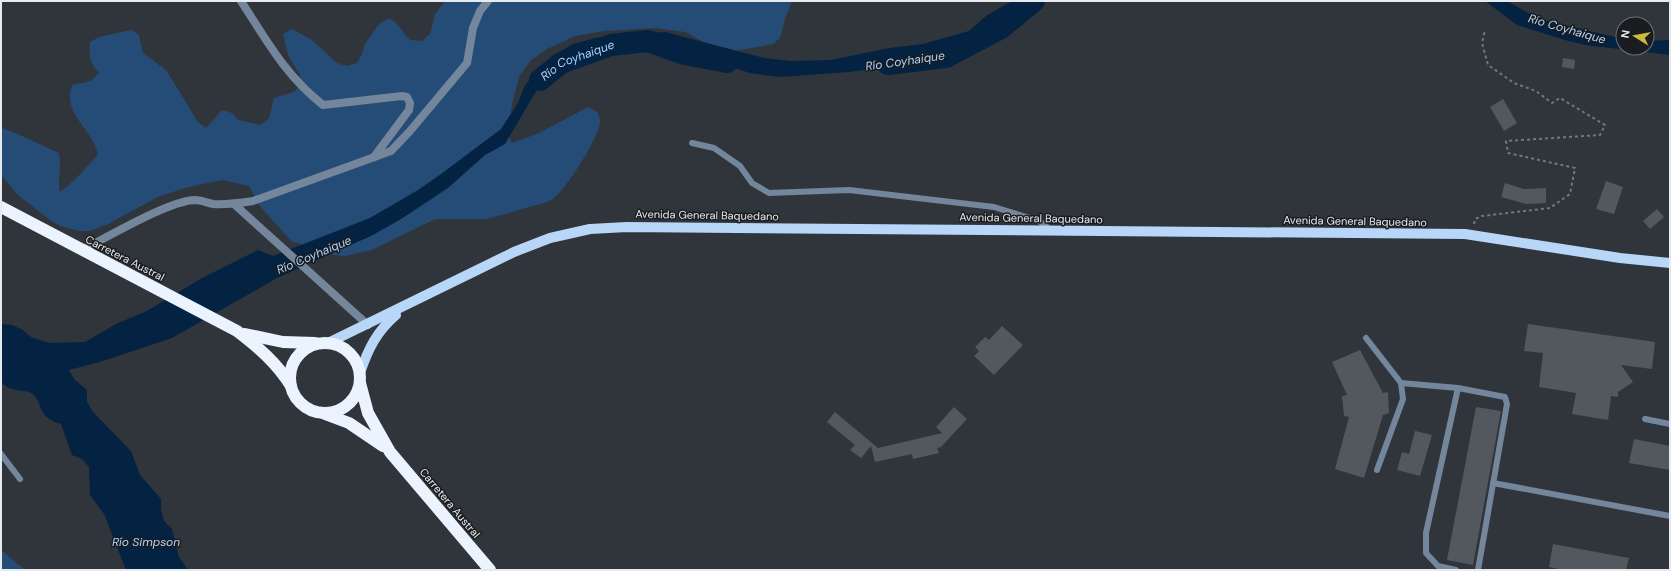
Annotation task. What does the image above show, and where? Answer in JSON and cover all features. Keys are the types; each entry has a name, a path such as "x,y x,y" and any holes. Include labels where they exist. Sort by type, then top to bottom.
{"highway":[{"name":"Carretera Austral","path":"1,207 237,331 259,348 273,362 291,386"},
{"name":"Carretera Austral","path":"237,331 256,337 283,342 324,343"},
{"path":"324,343 337,344 350,352 355,358 360,378 358,392 347,406 339,410 322,413 313,411 299,401 291,386 291,370 298,355 304,350 324,343"},
{"name":"Carretera Austral","path":"360,378 368,413 390,452 490,570"},
{"name":"Carretera Austral","path":"322,413 349,423 390,452"}],"main road":[{"name":"Avenida General Baquedano","path":"324,343 368,325 514,252 550,238 590,229 627,227 1052,230 1473,236 1620,258 1670,263"},
{"name":"Avenida General Baquedano","path":"360,378 366,356 378,333 407,306"}],"street":[{"path":"242,1 280,63 304,90 323,105 402,96 407,97 410,102 409,110 374,158"},
{"path":"82,250 155,213 177,204 195,200 214,204 234,204 253,200 391,151 410,132 467,63 472,28 480,11 488,1"},
{"path":"234,204 368,325"}],"lane":[{"path":"692,143 714,148 740,166 752,183 769,193 849,190 994,207 1039,221 1052,230"},
{"path":"1366,338 1401,383 1403,399 1377,470"},
{"path":"1401,383 1458,388 1500,394 1506,397 1507,404 1478,570"},
{"path":"1456,570 1438,566 1426,553 1426,533 1458,388"},
{"path":"1645,419 1670,424"},
{"path":"1,454 20,479"},
{"path":"1493,483 1670,516"}],"path":[{"path":"1473,236 1475,219 1482,216 1550,208 1570,194 1574,168 1508,153 1506,141 1600,135 1604,125 1560,98 1552,103 1536,91 1514,83 1488,65 1482,43 1485,30"}],"shaded area":[{"path":"445,1 792,1 780,38 773,44 724,53 685,32 656,28 604,31 575,36 547,49 531,60 519,77 512,104 508,135 512,143 539,133 588,107 597,112 600,120 599,128 589,150 559,194 546,202 487,219 435,219 372,250 345,256 335,255 291,241 259,205 249,186 222,180 185,188 158,197 106,225 89,231 79,231 60,226 50,220 19,196 1,175 1,128 23,136 59,153 60,192 75,180 98,154 90,136 74,113 70,95 72,85 91,81 99,73 93,66 90,59 90,42 99,37 131,30 139,35 143,53 166,70 198,122 206,128 222,110 232,113 238,120 261,125 269,118 274,98 294,92 301,84 300,75 288,55 283,34 292,29 312,40 337,63 347,66 357,63 365,44 379,24 389,18 398,25 410,40 422,41 430,34 435,14"},
{"path":"1,550 25,570 1,570"}],"water":[{"name":"Río Simpson","path":"1012,1 1038,1 979,42 939,55 895,66 849,72 779,77 750,73 678,50 646,46 600,45 569,56 538,88 505,144 485,155 448,188 401,219 373,235 277,278 172,338 103,361 69,370 74,379 87,390 87,401 92,411 131,451 140,475 161,499 161,510 164,521 172,529 179,557 188,570 126,570 104,514 90,495 89,467 82,459 72,455 61,424 53,421 43,413 38,401 31,393 11,389 1,382 1,324 12,325 23,330 31,337 49,343 85,342 116,324 147,311 202,278 258,250 273,256 370,218 418,190 501,129 518,103 525,85 551,57 573,44 595,38 665,32 764,58 791,61 831,60 889,48 923,44 969,31 986,16"},
{"path":"1485,1 1507,1 1539,19 1615,37 1615,49 1585,45 1517,25"},
{"path":"1670,40 1670,55 1655,53 1655,41"}],"building":[{"path":"1563,58 1575,60 1574,69 1562,67"},
{"path":"1503,99 1517,123 1504,131 1490,107"},
{"path":"1606,181 1623,187 1614,214 1596,209"},
{"path":"1505,183 1524,189 1546,188 1546,203 1526,204 1501,197"},
{"path":"1657,209 1664,217 1650,229 1643,221"},
{"path":"1528,324 1655,342 1652,369 1621,365 1633,382 1618,392 1618,397 1611,396 1608,420 1572,414 1576,393 1539,387 1543,353 1524,351"},
{"path":"1002,326 1023,345 994,375 974,356 979,351 975,347 985,337 989,340"},
{"path":"1360,350 1383,393 1388,392 1389,413 1383,415 1364,478 1335,469 1349,417 1344,416 1342,396 1347,395 1332,362"},
{"path":"954,407 967,419 941,447 937,448 939,453 913,459 912,454 875,462 871,446 861,458 850,450 855,445 827,422 835,412 878,448 942,433 936,427"},
{"path":"1476,407 1501,411 1473,565 1447,560"},
{"path":"1415,431 1432,435 1420,476 1397,470 1402,452 1409,454"},
{"path":"1634,439 1670,446 1670,470 1629,463"},
{"path":"1553,544 1629,558 1626,570 1563,570 1549,567"}],"waterway":[{"name":"Río Coyhaique","path":"888,64 946,57 1001,28 1034,1"},
{"name":"Río Coyhaique","path":"540,80 561,63 611,45 648,41 685,54 727,62"}]}
